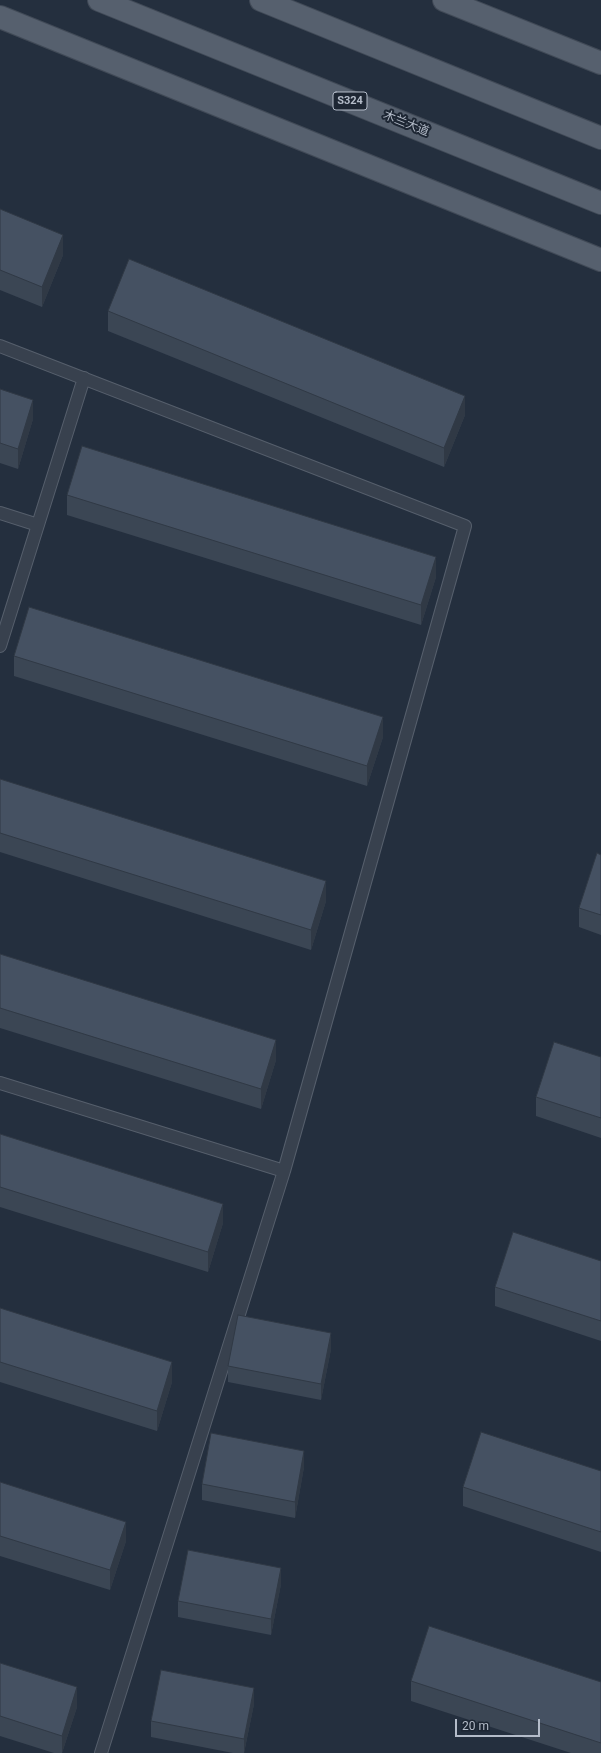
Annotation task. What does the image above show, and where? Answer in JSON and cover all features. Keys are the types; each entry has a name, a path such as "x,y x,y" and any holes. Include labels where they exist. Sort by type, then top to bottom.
{"main road":[{"name":"木兰大道","path":"99,0 601,202"},
{"path":"261,0 601,138"},
{"path":"444,0 601,63"},
{"path":"0,17 601,260"}],"lane":[{"path":"0,346 465,526 284,1171 101,1753"},
{"path":"0,646 84,378"},
{"path":"0,513 38,525"},
{"path":"0,1083 284,1171"}],"building":[{"path":"0,209 63,235 42,287 0,270"},
{"path":"129,259 465,396 444,448 108,311"},
{"path":"0,389 33,400 18,449 0,443"},
{"path":"82,446 436,557 421,605 67,495"},
{"path":"29,607 383,717 367,766 14,656"},
{"path":"0,779 326,881 311,930 0,833"},
{"path":"597,853 601,855 601,915 579,908"},
{"path":"0,954 276,1040 261,1089 0,1008"},
{"path":"554,1042 601,1057 601,1118 536,1097"},
{"path":"0,1134 223,1204 208,1252 0,1187"},
{"path":"513,1232 601,1261 601,1321 495,1287"},
{"path":"0,1308 172,1362 157,1411 0,1362"},
{"path":"238,1315 331,1333 321,1384 228,1366"},
{"path":"481,1432 601,1471 601,1532 463,1487"},
{"path":"211,1433 304,1451 295,1502 202,1484"},
{"path":"0,1482 126,1522 110,1570 0,1536"},
{"path":"188,1550 281,1568 271,1619 178,1601"},
{"path":"429,1626 601,1682 601,1743 411,1681"},
{"path":"0,1663 77,1687 62,1736 0,1716"},
{"path":"161,1670 254,1688 244,1739 151,1721"}]}
